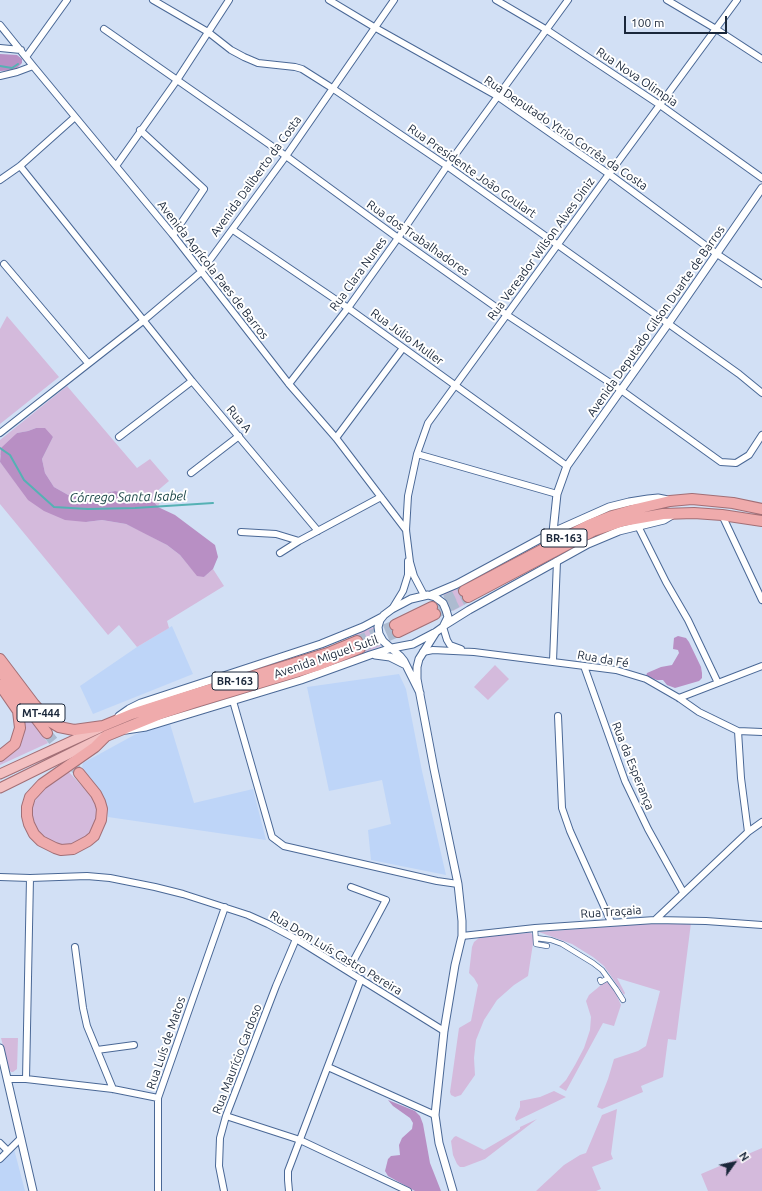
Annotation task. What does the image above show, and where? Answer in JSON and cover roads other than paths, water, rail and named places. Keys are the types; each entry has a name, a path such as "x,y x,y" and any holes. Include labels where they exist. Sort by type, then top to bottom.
{"highway":[{"name":"BR-163","path":"762,509 733,503 692,500 670,500 636,509 589,525 466,594 593,531 639,517 675,514 722,515 762,521"},
{"path":"396,628 434,610"},
{"name":"BR-163","path":"116,726 316,666 359,644"},
{"name":"MT-444","path":"0,660 42,714 54,724 66,730 105,731"},
{"path":"0,671 48,733"},
{"name":"MT-444","path":"0,685 18,711 20,724 20,733 15,744 0,756"},
{"name":"Avenida Miguel Sutil","path":"105,731 116,726"},
{"path":"79,772 96,794 100,802 102,809 101,820 94,836 88,841 73,848 62,850 41,841 34,834 27,816 27,806 30,797 42,784 95,747 105,731"}],"main road":[{"name":"Avenida Miguel Sutil","path":"0,774 105,731"},
{"name":"Avenida Miguel Sutil","path":"0,788 105,731"}],"street":[{"path":"26,57 68,0"},
{"name":"Rua Presidente João Goulart","path":"153,0 208,32 231,50 244,57 258,63 302,69 332,88 558,244 739,374 762,393"},
{"path":"116,166 140,130 177,80 229,0"},
{"name":"Rua Deputado Ytrio Corrêa da Costa","path":"329,0 497,96 609,174 717,254 762,284"},
{"name":"Avenida Daliberto da Costa","path":"0,433 143,321 201,272 286,156 394,0"},
{"name":"Rua Nova Olimpia","path":"496,0 547,30 660,105 762,178"},
{"name":"Rua Clara Nunes","path":"289,384 348,308 497,96 568,0"},
{"path":"668,0 762,59"},
{"name":"Rua Vereador Wilson Alves Diniz","path":"408,549 406,530 408,496 416,454 428,423 737,0"},
{"name":"Avenida Agrícola Paes de Barros","path":"0,24 173,235 289,384 336,438 406,530"},
{"name":"Rua dos Trabalhadores","path":"104,29 286,156 398,238 507,314 621,390 721,462 736,463 749,455 762,435"},
{"path":"0,48 21,50"},
{"path":"0,76 33,66"},
{"path":"0,180 20,166 75,117"},
{"path":"140,130 204,189 173,235"},
{"name":"Rua A","path":"20,166 143,321 318,531"},
{"name":"Avenida Deputado Gilson Duarte de Barros","path":"553,532 557,494 567,466 762,188"},
{"name":"Rua Júlio Muller","path":"233,230 348,308 567,466"},
{"path":"4,264 88,363"},
{"path":"336,438 403,348"},
{"path":"119,437 192,381"},
{"path":"191,473 239,436"},
{"path":"416,454 557,494"},
{"path":"280,553 381,496"},
{"path":"420,693 408,666 392,648 383,641 379,634 379,624 384,615 411,599 428,595 457,584 553,532 609,507 629,502 658,498 670,500"},
{"path":"453,1191 439,1143 434,1115 444,1031 455,965 462,936 461,899 420,693 417,667 419,659 436,632 468,610 588,544 638,526 664,520 675,514"},
{"path":"722,515 762,600"},
{"path":"555,518 564,527"},
{"path":"638,526 666,582 688,620 718,683"},
{"path":"241,532 276,534 299,541"},
{"path":"408,549 414,576 428,595 438,599 446,610 448,617 443,627"},
{"path":"392,609 403,591 408,575 408,549"},
{"path":"553,661 557,561"},
{"name":"Avenida Miguel Sutil","path":"384,615 363,627 314,647 141,703 129,709 116,726 130,730 146,727 301,680 392,648 413,644 436,632"},
{"name":"Rua da Fé","path":"443,627 450,645 474,652"},
{"name":"Rua da Fé","path":"422,652 433,650 474,652 616,670 646,679 679,698 699,712 738,731 762,732"},
{"path":"370,655 390,657 408,666"},
{"name":"Rua da Esperança","path":"584,666 625,781 648,830 683,892"},
{"path":"679,698 762,666"},
{"path":"233,701 272,837 284,846 437,881 458,884"},
{"path":"558,716 562,808 570,830 611,922"},
{"path":"738,731 741,778 748,832"},
{"path":"655,920 748,832 762,822"},
{"name":"Rua Dom Luís Castro Pereira","path":"0,877 30,878 87,876 110,878 155,886 225,907 262,921 296,939 444,1031"},
{"path":"26,1078 30,878"},
{"path":"348,971 386,900 351,887"},
{"name":"Rua Luís de Matos","path":"156,1190 158,1098 225,907"},
{"name":"Rua Traçaia","path":"462,936 535,928 655,920 706,921 762,925"},
{"path":"535,928 536,944 547,946"},
{"path":"536,938 551,940 562,944 593,963 608,978 623,1000"},
{"name":"Rua Maurício Cardoso","path":"224,1191 219,1166 218,1150 226,1116 276,986 296,939"},
{"path":"76,947 83,1008 87,1026 113,1090"},
{"path":"600,980 601,982 608,978"},
{"path":"289,1191 288,1171 361,979"},
{"path":"97,1050 134,1045"},
{"path":"0,1048 33,1191"},
{"path":"328,1067 434,1115"},
{"path":"8,1079 26,1078 158,1098"},
{"path":"226,1116 300,1140 408,1191"},
{"path":"0,1159 21,1138"},
{"path":"0,1143 8,1151"}],"waterway":[{"name":"Córrego Santa Isabel","path":"0,66 12,68 18,64"},
{"name":"Córrego Santa Isabel","path":"0,448 10,455 24,480 54,507 88,509 135,508 213,503"}],"tunnel":[{"path":"432,607 464,591"},
{"path":"435,614 468,597"},
{"path":"357,641 395,625"},
{"path":"360,648 398,632"},
{"path":"47,733 79,773"}]}
